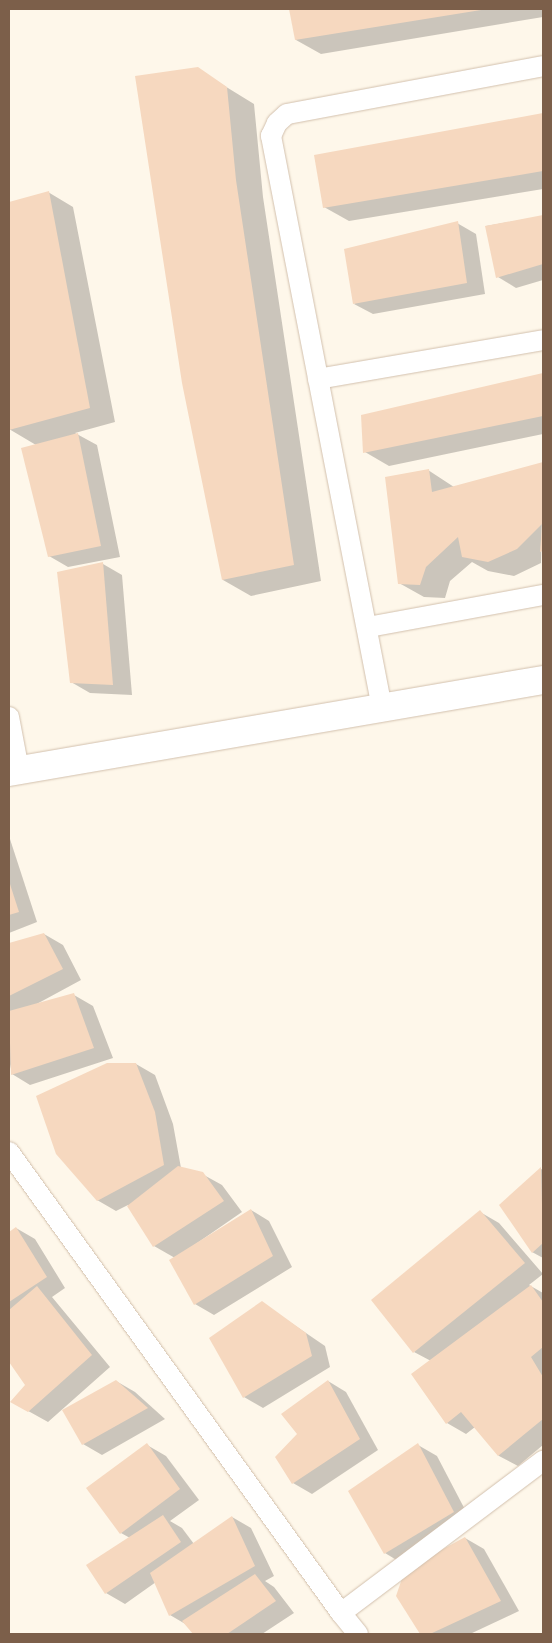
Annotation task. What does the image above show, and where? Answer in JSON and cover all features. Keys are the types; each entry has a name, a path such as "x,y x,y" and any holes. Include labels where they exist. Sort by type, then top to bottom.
{"street":[{"path":"14,771 543,680"}],"lane":[{"path":"382,708 368,627 270,136 277,123 287,114 543,66"},
{"path":"318,378 543,340"},
{"path":"368,627 543,595"},
{"path":"9,717 14,771"},
{"path":"9,1152 358,1634"},
{"path":"341,1613 543,1461"}],"building":[{"path":"289,9 480,9 481,10 295,40"},
{"path":"198,67 227,87 236,180 294,565 222,580 182,383 135,76"},
{"path":"543,113 543,171 323,208 314,155"},
{"path":"49,191 90,408 9,430 9,202"},
{"path":"543,215 543,264 496,278 485,226"},
{"path":"458,221 467,283 353,304 344,249"},
{"path":"543,373 543,416 363,453 361,415"},
{"path":"78,433 101,546 48,557 21,448"},
{"path":"543,462 543,523 517,549 488,562 462,557 458,537 426,567 420,585 398,584 385,477 429,469 432,492"},
{"path":"542,526 543,551 540,552"},
{"path":"103,562 113,685 70,683 57,572"},
{"path":"9,881 19,912 9,915"},
{"path":"44,933 63,969 9,996 9,943"},
{"path":"74,993 94,1048 11,1075 9,1011"},
{"path":"107,1063 136,1063 155,1112 164,1165 97,1201 56,1154 36,1096"},
{"path":"178,1166 203,1172 224,1201 153,1247 127,1206"},
{"path":"541,1167 543,1243 532,1253 499,1205"},
{"path":"251,1209 273,1256 194,1305 169,1260"},
{"path":"480,1210 525,1263 413,1353 371,1300"},
{"path":"16,1227 47,1277 9,1302 9,1232"},
{"path":"531,1285 543,1302 543,1347 531,1357 543,1377 543,1419 498,1456 461,1412 446,1424 411,1374"},
{"path":"37,1286 92,1355 28,1412 10,1402 25,1385 9,1362 9,1310"},
{"path":"262,1301 306,1333 312,1356 243,1398 209,1338"},
{"path":"116,1380 148,1408 82,1445 62,1410"},
{"path":"328,1380 360,1439 292,1484 275,1457 297,1434 281,1414"},
{"path":"147,1443 180,1489 120,1534 86,1488"},
{"path":"418,1443 454,1512 384,1554 348,1491"},
{"path":"163,1515 181,1542 105,1594 86,1565"},
{"path":"232,1516 255,1566 169,1616 150,1573"},
{"path":"465,1537 501,1601 430,1634 420,1634 396,1596 405,1570"},
{"path":"255,1574 276,1601 227,1634 193,1634 182,1621"}]}
